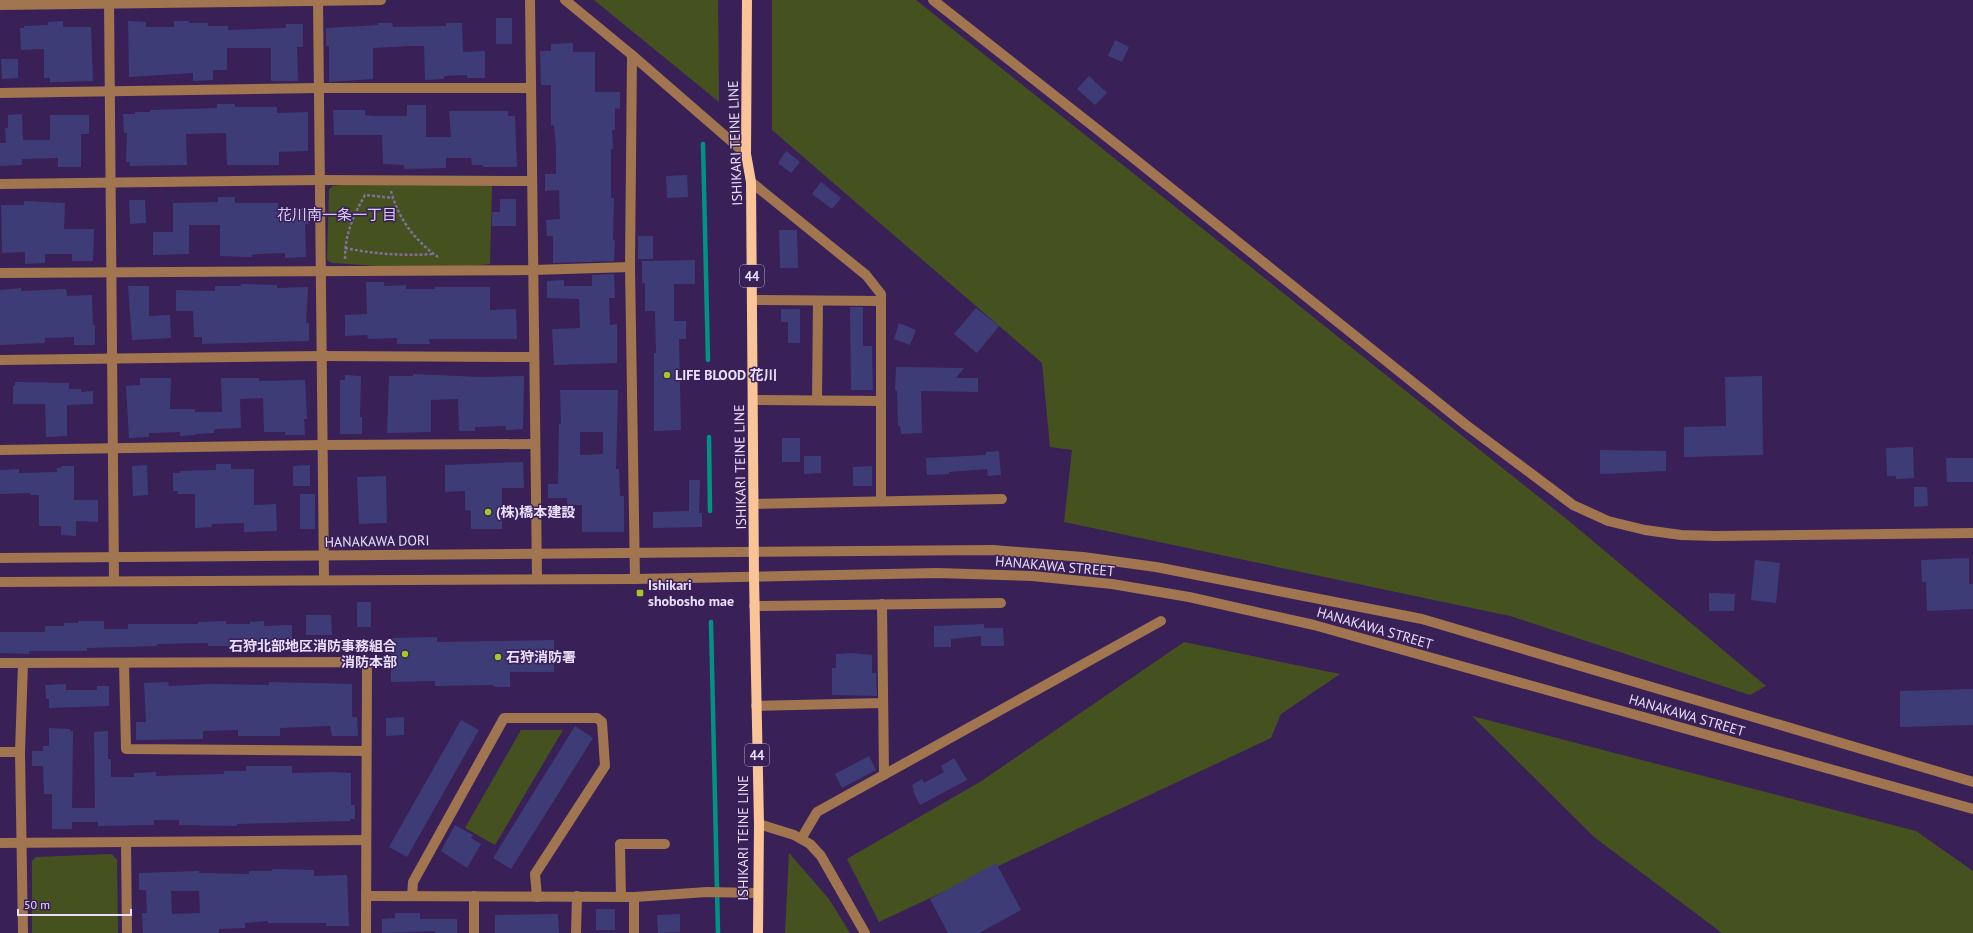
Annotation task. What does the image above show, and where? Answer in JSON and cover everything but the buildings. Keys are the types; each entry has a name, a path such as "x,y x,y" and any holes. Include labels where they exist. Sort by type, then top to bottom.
{"main road":[{"name":"ISHIKARI TEINE LINE","path":"747,0 746,154 751,182 758,933"}],"street":[{"path":"318,0 324,580"},
{"path":"0,5 109,2 381,0"},
{"path":"530,0 537,578"},
{"path":"565,0 632,55 746,154"},
{"path":"933,0 1466,424 1573,505 1608,521 1645,530 1681,535 1716,536 1973,533"},
{"path":"109,2 114,581"},
{"path":"632,55 630,267 635,579"},
{"path":"0,93 319,88 531,88"},
{"path":"0,184 320,180 532,181"},
{"path":"751,182 866,275 881,294 881,501"},
{"path":"0,273 112,271 533,270 630,267"},
{"path":"752,300 881,300"},
{"path":"817,400 818,301"},
{"path":"0,360 322,356 534,357"},
{"path":"753,400 881,401"},
{"path":"0,450 323,445 535,444"},
{"path":"754,504 1002,499"},
{"name":"HANAKAWA STREET","path":"754,552 993,550 1083,557 1156,567 1225,579 1422,619 1973,782"},
{"name":"HANAKAWA DORI","path":"0,558 754,552"},
{"name":"HANAKAWA STREET","path":"754,577 937,573 1032,576 1112,584 1189,597 1314,624 1973,808"},
{"path":"0,582 537,578 635,579 754,577"},
{"path":"754,606 1001,603"},
{"path":"882,604 884,775"},
{"path":"801,839 817,812 1161,621"},
{"path":"124,662 126,750 366,751"},
{"path":"0,663 367,662 366,933"},
{"path":"23,663 20,752 23,933"},
{"path":"756,706 883,703"},
{"path":"412,896 412,882 504,718 597,718 602,722 605,766 535,874 537,897"},
{"path":"0,752 20,752"},
{"path":"758,824 794,835 810,844 821,856 865,933"},
{"path":"0,843 366,840"},
{"path":"126,842 127,933"},
{"path":"620,897 620,844 665,844"},
{"path":"366,896 634,897 707,892 757,893"},
{"path":"474,896 474,933"},
{"path":"576,896 576,933"},
{"path":"634,897 634,933"}],"path":[{"path":"389,181 398,211 411,232 440,259 440,270"},
{"path":"345,264 346,237 353,217 366,195 393,198"},
{"path":"345,248 367,252 408,255 434,254"}],"green space":[{"path":"594,0 718,0 719,102"},
{"path":"772,0 916,0 1569,521 1766,686 1750,695 1510,616 1064,522 1072,450 1050,447 1042,363 772,130"},
{"path":"389,181 492,186 490,264 440,270 332,263 327,260 329,189 333,186"},
{"path":"1184,642 1340,674 1281,714 1271,738 879,922 847,859 983,780"},
{"path":"1472,716 1916,831 1973,871 1973,933 1722,933 1594,837"},
{"path":"521,730 563,730 495,845 465,828"},
{"path":"789,853 829,899 850,933 785,933"},
{"path":"112,854 117,860 118,933 32,933 32,861 36,857"}],"waterway":[{"path":"703,144 708,360"},
{"path":"709,437 710,511"},
{"path":"711,622 718,933"}],"place":[{"name":"LIFE BLOOD 花川","path":"667,375"},
{"name":"(株)橋本建設","path":"488,512"},
{"name":"Ishikari shobosho mae","path":"640,593"},
{"name":"石狩北部地区消防事務組合 消防本部","path":"405,654"},
{"name":"石狩消防署","path":"498,657"}],"district":[{"name":"花川南一条一丁目","path":"337,215"}]}
